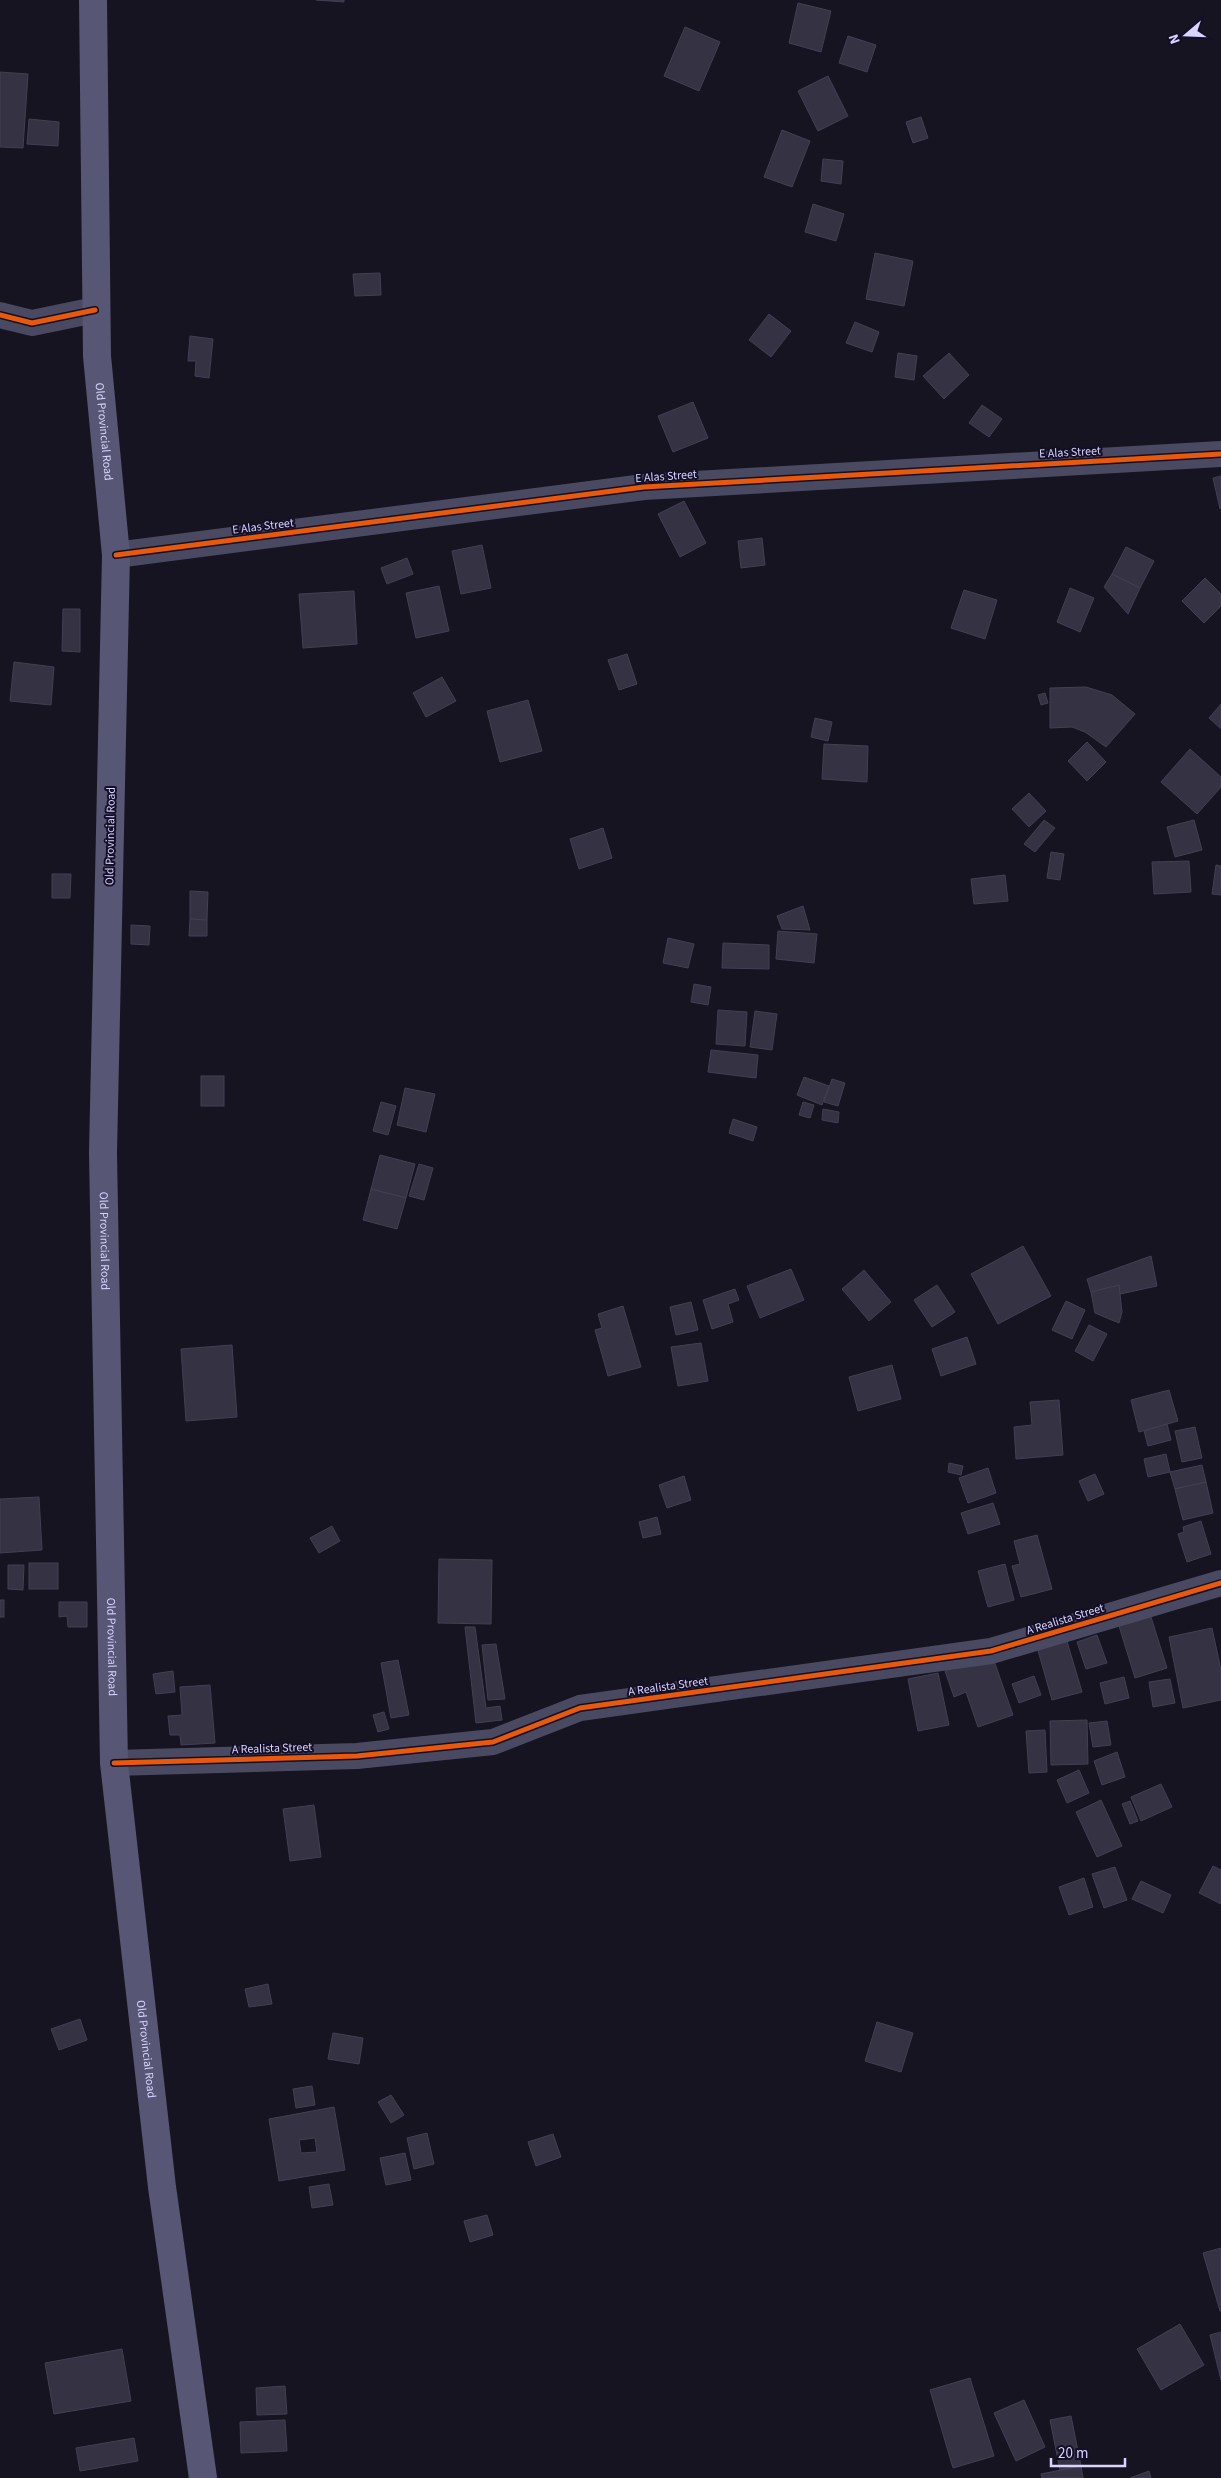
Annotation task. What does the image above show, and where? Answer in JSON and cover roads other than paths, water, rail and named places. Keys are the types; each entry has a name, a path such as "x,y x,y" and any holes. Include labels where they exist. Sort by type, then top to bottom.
{"main road":[{"name":"Old Provincial Road","path":"93,0 96,356 116,555 103,1153 114,1763 162,2187 203,2478"}],"street":[{"path":"0,315 32,323 95,310"},
{"name":"E Alas Street","path":"116,555 644,487 1221,454"},
{"name":"A Realista Street","path":"114,1763 357,1756 493,1742 580,1708 991,1652 1221,1583"}]}
